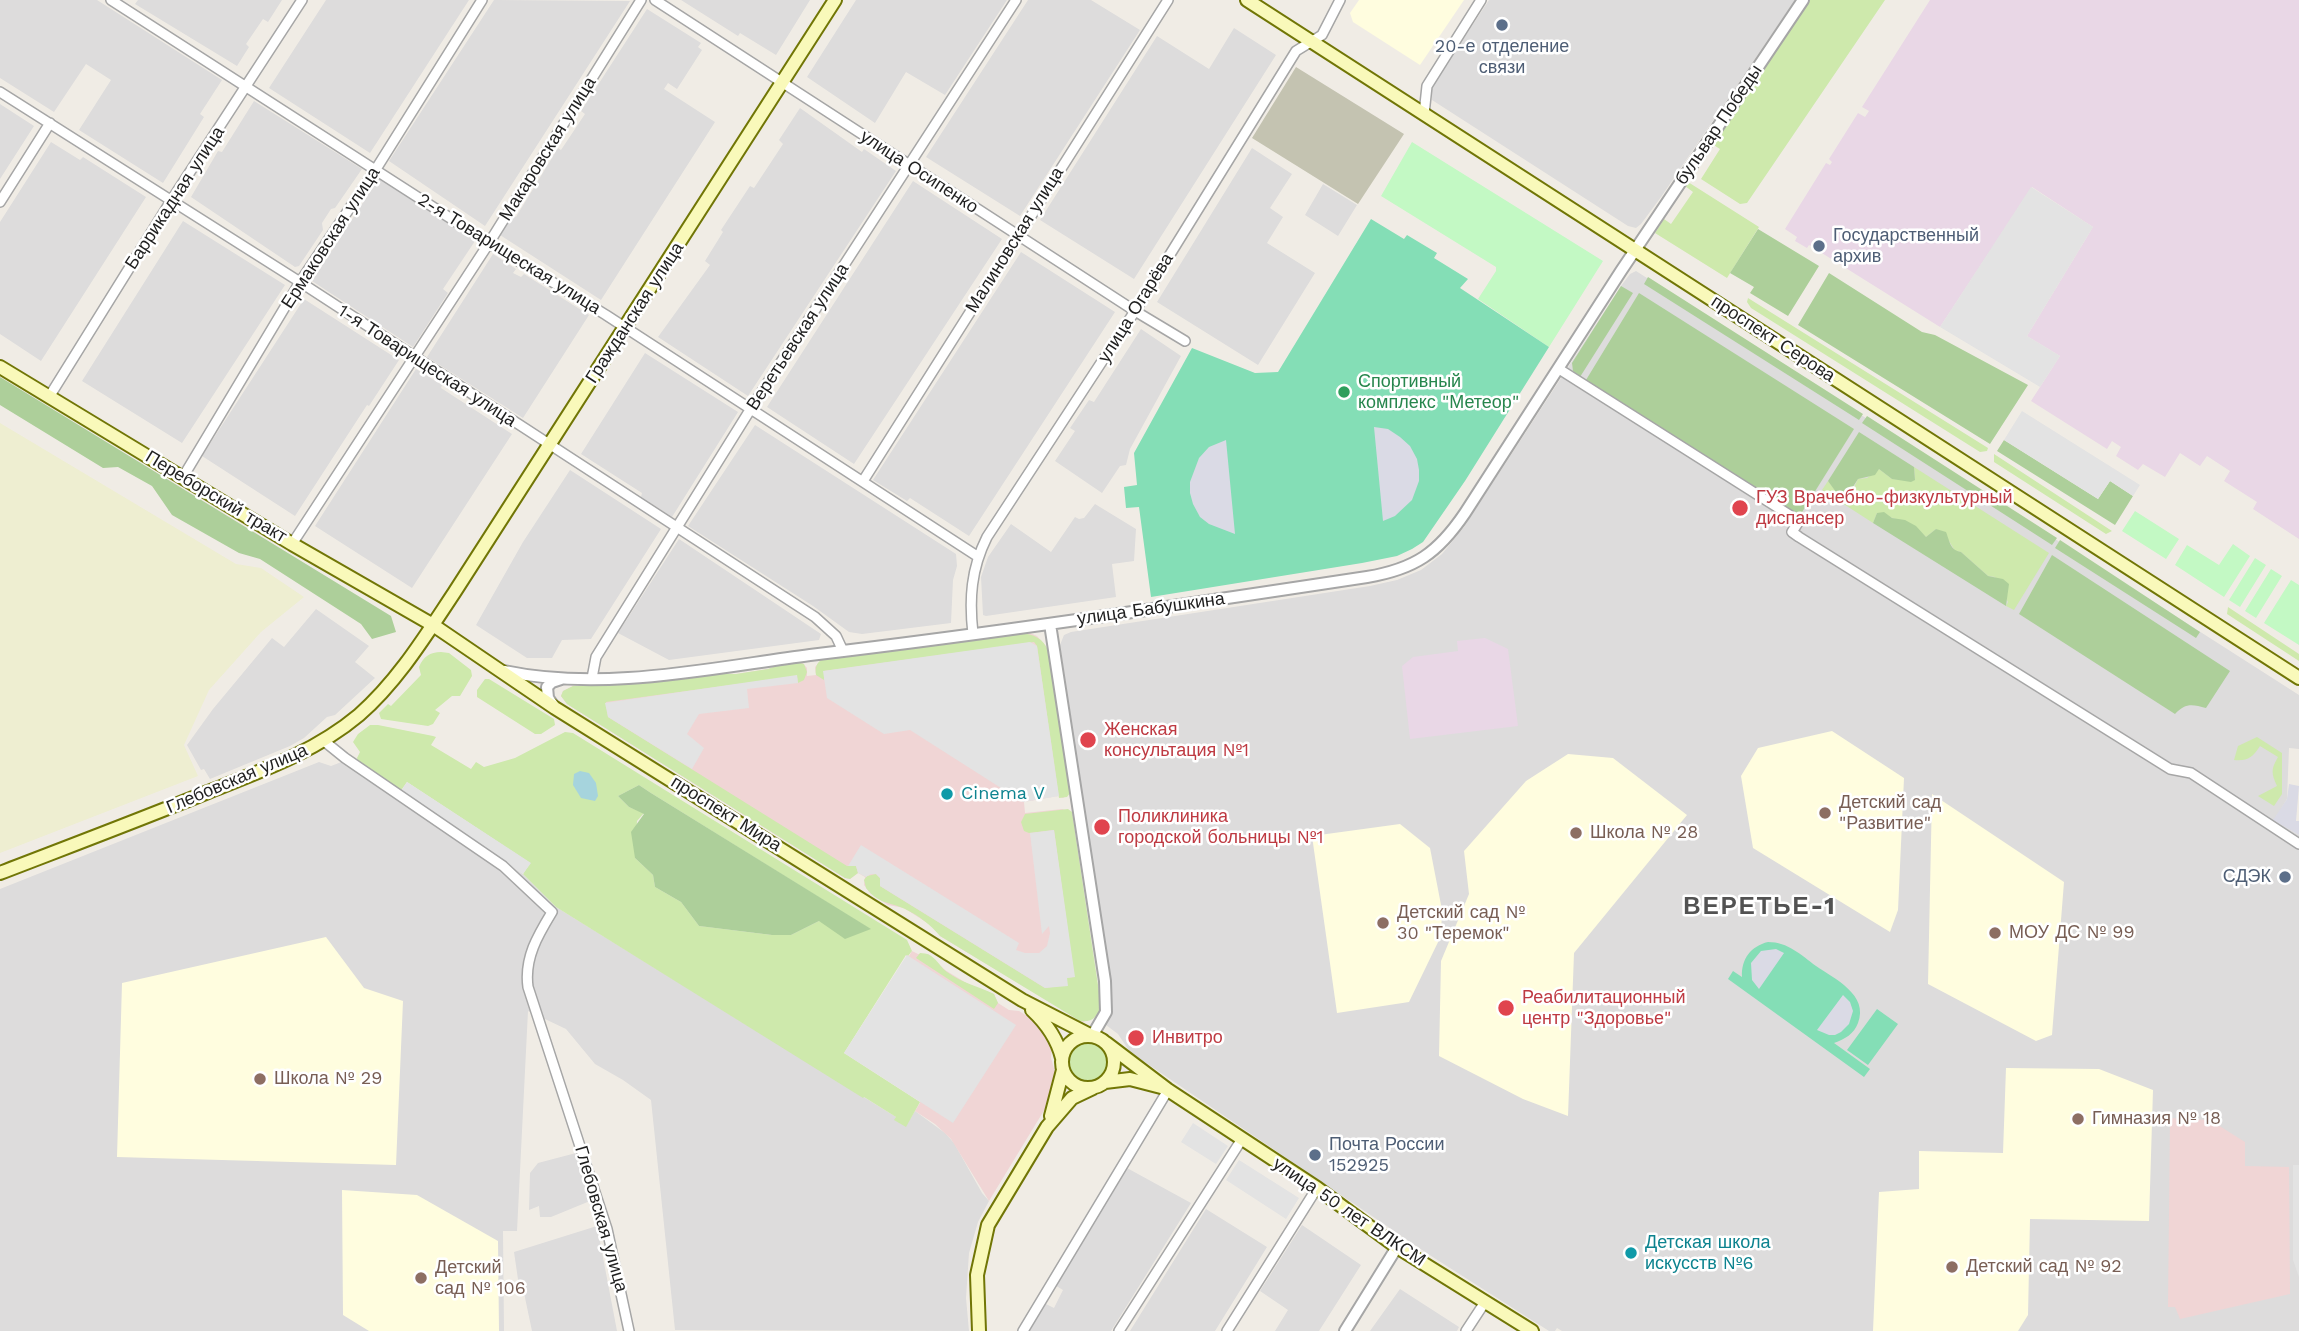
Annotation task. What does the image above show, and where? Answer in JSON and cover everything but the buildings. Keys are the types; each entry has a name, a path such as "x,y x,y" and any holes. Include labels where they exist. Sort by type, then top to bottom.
{"main road":[{"name":"Гражданская улица","path":"433,625 835,0"},
{"name":"проспект Серова","path":"1247,0 2299,678"},
{"name":"Переборский тракт","path":"0,367 292,544 433,625"},
{"name":"проспект Мира","path":"433,625 555,708 1022,1000 1093,1036"},
{"name":"Глебовская улица","path":"0,873 282,762 324,741 361,713 382,692 433,625"},
{"name":"проспект Мира","path":"1022,1000 1049,1027 1059,1047 1063,1064"},
{"path":"1047,1126 1071,1042 1083,1036 1093,1036"},
{"name":"улица 50 лет ВЛКСМ","path":"1093,1036 1168,1090 1317,1188 1397,1247 1532,1331"},
{"path":"979,1331 977,1275 988,1225 1047,1126 1072,1098 1099,1085 1112,1072 1114,1060 1106,1043"},
{"path":"1063,1064 1075,1085 1099,1085"},
{"name":"улица 50 лет ВЛКСМ","path":"1099,1085 1136,1080 1168,1090"}],"street":[{"name":"2-я Товарищеская улица","path":"111,0 126,4 246,87 626,328 977,556"},
{"name":"Баррикадная улица","path":"49,397 171,201 302,0"},
{"name":"Ермаковская улица","path":"183,477 300,282 376,169 482,0"},
{"name":"Макаровская улица","path":"292,544 489,243 641,0"},
{"name":"улица Осипенко","path":"655,0 1185,341"},
{"name":"Веретьевская улица","path":"592,678 596,657 676,528 1016,0"},
{"name":"Малиновская улица","path":"863,481 1168,0"},
{"name":"улица Огарёва","path":"973,634 971,591 977,556 987,537 1135,311 1296,51 1322,35 1340,0"},
{"path":"1424,114 1427,86 1481,0"},
{"name":"бульвар Победы","path":"1636,250 1803,0"},
{"name":"1-я Товарищеская улица","path":"0,92 300,282 815,617 836,636 843,652"},
{"path":"0,202 50,124"},
{"name":"улица Бабушкина","path":"502,670 525,676 641,677 1049,624 1394,571 1415,563 1438,548 1451,533 1636,250"},
{"path":"1559,369 1799,521 1792,532 1798,537 2170,769 2191,773 2299,844"},
{"path":"1049,624 1105,981 1106,1012 1093,1036"},
{"path":"555,708 548,698 547,687 555,681 574,677"},
{"name":"Глебовская улица","path":"324,741 330,748 503,866 552,912 531,952 527,978 529,994 583,1150 607,1229 629,1331"},
{"path":"1023,1331 1168,1090"},
{"path":"1119,1331 1242,1139"},
{"path":"1227,1331 1317,1188"},
{"path":"1345,1331 1397,1247"},
{"path":"1466,1331 1485,1302"}],"shaded area":[{"path":"0,0 97,0 222,80 200,114 204,117 163,183 79,130 111,80 86,64 54,112 0,78"},
{"path":"138,0 282,0 268,22 263,19 246,44 249,47 237,66 135,4"},
{"path":"326,0 469,0 370,153 269,88"},
{"path":"494,0 630,1 485,226 389,161"},
{"path":"681,0 810,0 776,55 740,33 738,36"},
{"path":"856,0 1007,0 945,95 906,72 875,123 807,77"},
{"path":"1028,0 1091,0 1140,30 1020,216 926,157"},
{"path":"1359,0 1464,0 1420,65 1353,22 1350,13"},
{"path":"1489,0 1795,0 1661,197 1636,228 1628,226 1432,100 1431,88"},
{"path":"1930,0 2299,0 2299,539 2253,509 2257,502 2224,481 2230,471 2207,456 2200,466 2180,453 2165,477 2143,464 2138,470 2116,456 2121,447 2112,441 2107,449 2031,401 2060,356 2027,336 2093,227 2032,187 1940,327 1809,245 1807,248 1795,241 1797,237 1785,229 1826,163 1830,165 1832,162 1829,159 1858,113 1865,117 1869,111 1862,107"},
{"path":"647,9 701,43 698,47 702,50 677,89 668,83 664,89 715,122 601,300 500,235 512,215 516,217 558,148 561,150 585,114 581,111"},
{"path":"1234,28 1276,55 1134,279 1040,220 1157,36 1209,69"},
{"path":"1296,67 1404,134 1358,204 1252,138"},
{"path":"254,101 362,169 335,208 331,209 322,223 323,230 299,266 295,267 191,197 218,151 222,152"},
{"path":"0,104 34,126 0,179"},
{"path":"800,108 862,152 864,149 896,171 748,396 658,337 710,265 705,261 723,232 721,230 750,186 754,188 783,144 779,140"},
{"path":"51,142 80,160 83,157 146,197 41,361 0,334 0,222"},
{"path":"1252,148 1292,174 1270,208 1283,217 1267,243 1315,273 1258,365 1157,302"},
{"path":"379,178 475,241 443,289 448,293 413,347 312,281"},
{"path":"913,181 1002,239 854,464 767,407"},
{"path":"1323,184 1357,205 1338,236 1305,215"},
{"path":"2031,187 2093,227 2027,336 2060,356 2040,387 1940,327"},
{"path":"183,221 285,285 182,443 82,381"},
{"path":"1021,252 1115,312 969,536 910,498 907,501 873,480"},
{"path":"493,254 516,269 513,273 521,277 524,274 589,315 523,418 427,357"},
{"path":"1636,271 2299,695 2299,749 2289,748 2287,799 2274,820 2299,835 2299,1331 1562,1331 1557,1328 1555,1331 1549,1331 1428,1254 1130,1052 1118,1034 1106,1025 1112,1008 1110,980 1060,645 1064,635 1370,586 1397,580 1421,570 1442,554 1464,527 1621,286 1630,274"},
{"path":"304,299 399,360 295,516 202,456"},
{"path":"1141,329 1181,356 1130,449 1126,465 1120,466 1102,493 1055,461 1075,431 1070,428 1089,400 1094,402"},
{"path":"645,353 738,412 672,517 641,497 642,493 581,454"},
{"path":"416,369 512,434 412,588 315,526"},
{"path":"2022,411 2140,485 2133,496 2110,481 2098,499 2004,440"},
{"path":"0,423 236,564 261,568 304,597 261,632 209,690 184,745 198,776 0,853"},
{"path":"755,425 956,554 951,623 862,634 849,632 688,526"},
{"path":"1374,427 1388,429 1410,446 1419,470 1419,481 1412,500 1395,516 1383,521"},
{"path":"1226,440 1235,534 1209,524 1200,517 1190,493 1190,482 1199,458 1209,447"},
{"path":"570,470 661,529 591,639 562,640 552,658 527,658 476,625 523,542"},
{"path":"1095,504 1136,529 1134,561 1112,564 1116,597 983,615 981,577 988,557 1011,524 1051,552 1075,517 1084,518"},
{"path":"679,539 821,634 819,640 669,660 618,633"},
{"path":"316,609 369,646 355,662 375,678 335,715 327,717 304,738 210,779 204,769 201,770 187,745 272,638 284,647"},
{"path":"1030,633 1046,646 1070,793 1063,798 1058,796 1024,802 1025,813 1062,809 1072,812 1100,1010 1094,1018 1083,1022 940,936 932,926 904,908 888,905 870,893 864,885 865,877 858,873 850,879 845,878 567,704 561,696 563,691 573,686 644,683 709,673 736,674 768,669 784,663 802,662 807,668 807,676 816,675 815,667 821,660"},
{"path":"1485,638 1508,649 1518,726 1410,739 1402,666 1413,657 1458,651 1457,641"},
{"path":"1030,642 1037,646 1059,796 1023,802 910,730 884,734 827,698 823,671"},
{"path":"797,675 798,683 747,689 749,708 699,714 687,734 704,748 692,769 608,717 605,703"},
{"name":"Детский сад \"Развитие\"","path":"1832,731 1904,778 1898,910 1890,932 1753,848 1741,776 1758,748"},
{"path":"1568,754 1613,758 1687,815 1574,953 1568,1116 1523,1099 1439,1056 1441,961 1469,894 1464,851 1526,781"},
{"path":"352,758 523,874 556,907 896,1117 895,1120 906,1126 915,1111 945,1133 954,1143 989,1201 978,1222 969,1253 966,1298 969,1331 675,1330 651,1100 595,1064 566,1029 528,1011 517,1231 503,1231 504,1331 0,1331 0,889 319,762 331,766"},
{"path":"407,782 531,863 523,874 400,792"},
{"path":"2289,784 2299,786 2296,821 2299,821 2299,835 2273,820 2287,799"},
{"name":"МОУ ДС № 99","path":"1932,794 2064,882 2052,1035 2036,1041 1928,984"},
{"name":"Детский сад № 30 \"Теремок\"","path":"1400,824 1430,848 1442,910 1441,936 1409,1002 1337,1013 1312,836"},
{"path":"1054,830 1075,977 1067,978 1068,986 1045,988 880,886 880,878 876,874 866,877 858,873 856,866 848,866 861,845 1019,943 1016,950 1039,953 1047,946 1050,933 1049,926 1042,934 1030,833"},
{"name":"Школа № 29","path":"326,937 364,988 403,1001 396,1165 117,1157 122,983"},
{"path":"1776,949 1784,953 1759,989 1752,980 1751,963 1761,951"},
{"path":"912,951 928,954 945,970 968,984 994,994 998,1003 1009,1010 1019,1011 1040,1024 1052,1044 1051,1058 1056,1076 1054,1094 989,1201 951,1139 915,1111 920,1103 906,955 909,956"},
{"path":"907,955 1016,1025 953,1123 844,1053"},
{"path":"1843,995 1850,1002 1853,1011 1849,1024 1835,1035 1817,1030"},
{"path":"2006,1068 2099,1069 2153,1090 2149,1221 2030,1219 2028,1315 2018,1331 1873,1331 1879,1192 1919,1189 1919,1151 2003,1153"},
{"path":"2170,1118 2210,1120 2245,1142 2245,1166 2289,1167 2290,1294 2180,1319 2175,1307 2168,1307"},
{"path":"1193,1123 1228,1146 1216,1164 1181,1142"},
{"path":"576,1153 590,1201 551,1217 540,1217 539,1206 529,1210 530,1173 538,1163"},
{"path":"1239,1160 1299,1198 1286,1219 1226,1180"},
{"path":"2293,1165 2299,1165 2299,1277 2293,1260"},
{"path":"1127,1168 1191,1203 1111,1331 1027,1331 1046,1304 1054,1308 1063,1290 1053,1284"},
{"name":"Детский сад № 106","path":"342,1190 417,1195 498,1241 499,1331 369,1331 343,1315"},
{"path":"1206,1209 1267,1247 1215,1331 1130,1331"},
{"path":"1302,1225 1361,1265 1319,1331 1275,1331 1288,1310 1260,1291"},
{"path":"597,1226 617,1331 532,1331 524,1293 520,1293 514,1252"},
{"path":"1400,1289 1459,1327 1457,1331 1370,1331"}],"green space":[{"path":"1808,0 1885,0 1747,203 1740,204 1701,179 1720,149 1712,144"},
{"path":"1412,142 1603,261 1549,347 1478,299 1496,267 1381,196"},
{"path":"1688,182 1759,227 1727,278 1655,233 1664,219 1671,224 1693,192 1685,186"},
{"name":"Спортивный комплекс \"Метеор\"","path":"1371,219 1404,239 1407,235 1437,253 1434,258 1468,279 1460,288 1549,347 1465,481 1423,542 1412,549 1397,556 1362,563 1151,597 1139,507 1126,508 1124,487 1137,485 1134,453 1192,348 1255,373 1278,372"},
{"path":"1758,229 1819,266 1788,316 1750,293 1754,287 1730,273"},
{"path":"1829,273 1922,332 1935,335 2028,385 1990,444 1798,325"},
{"path":"1648,277 1863,414 1859,420 1644,284"},
{"path":"1621,286 1633,293 1580,377 1573,371 1572,363"},
{"path":"1639,293 1854,429 1799,517 1586,380"},
{"path":"1748,298 1988,448 1987,451 1980,452 1751,308 1747,302"},
{"path":"0,377 391,616 396,632 372,639 361,624 260,559 239,553 172,515 152,486 118,467 103,468 0,405"},
{"path":"1867,416 2057,538 2052,545 1862,423"},
{"path":"1859,432 1914,467 1915,480 1911,482 1892,479 1879,469 1875,475 1858,479 1849,493 1836,492 1828,481"},
{"path":"2004,440 2098,499 2110,481 2133,496 2115,525 1997,451"},
{"path":"1994,454 2112,531 2106,534 1994,462"},
{"path":"1914,467 2049,553 2014,610 2006,606 2008,602 1995,577 1988,576 1961,552 1955,551 1936,529 1926,537 1909,524 1877,513 1873,523 1822,490 1828,481 1836,491 1854,487 1858,479 1867,478 1879,469 1892,479 1915,480"},
{"path":"2135,511 2179,539 2166,559 2122,531"},
{"path":"1884,512 1892,518 1905,520 1916,526 1926,537 1936,529 1946,532 1955,549 1988,576 2003,579 2009,584 2006,606 1873,523 1877,513"},
{"path":"2060,540 2200,632 2196,638 2055,548"},
{"path":"2233,544 2250,556 2224,597 2175,565 2187,545 2219,565"},
{"path":"2052,555 2230,671 2206,708 2189,705 2175,714 2019,614"},
{"path":"2255,558 2266,565 2240,607 2229,600"},
{"path":"2271,569 2282,576 2256,618 2245,611"},
{"path":"2291,580 2299,585 2299,645 2264,623"},
{"path":"2228,607 2299,654 2299,661 2227,614"},
{"path":"1020,633 1038,638 1049,652 1070,793 1067,797 1059,798 1037,646 1034,642 824,671 824,680 816,675 816,666 821,660"},
{"path":"441,652 449,653 471,670 472,676 460,696 452,696 435,710 440,713 433,724 428,726 381,719 379,713 388,704 391,706 421,675 419,667 425,658"},
{"path":"797,662 804,664 807,672 804,680 798,683 797,676 606,702 608,717 847,866 856,866 858,873 850,879 567,704 561,696 563,691 573,686 644,683 709,673 736,674"},
{"path":"485,679 554,719 555,725 541,734 535,734 477,697 477,690"},
{"path":"370,725 378,725 433,736 436,737 431,745 471,769 476,762 484,767 515,758 565,732 573,733 907,940 912,951 906,955 844,1053 920,1102 906,1127 894,1120 896,1117 556,907 523,874 530,863 407,782 400,792 359,764 357,758 360,752 353,742 358,734","holes":["639,785 870,929 819,921 791,935 772,935 699,926 681,902 655,887 653,875 635,858 637,821 644,813 629,807 618,796"]},
{"path":"2257,737 2282,753 2282,794 2274,806 2258,796 2277,786 2273,771 2278,757 2260,746 2249,758 2234,760 2238,746"},
{"path":"639,785 871,929 845,939 819,921 791,935 699,926 681,902 655,887 653,875 635,858 631,832 644,814 629,807 618,796"},
{"path":"1068,809 1072,812 1101,1005 1097,1015 1091,1020 1080,1021 940,936 915,914 880,900 866,888 864,880 867,876 876,874 880,878 880,886 1045,988 1067,985 1066,978 1074,977 1054,830 1029,833 1024,831 1021,822 1025,814"},
{"path":"1768,942 1782,944 1794,950 1841,982 1855,996 1860,1013 1858,1023 1849,1036 1834,1043 1870,1069 1864,1077 1728,979 1733,971 1742,977 1748,954"},
{"path":"920,953 932,957 953,976 994,994 998,1003 994,1009 916,958"},
{"path":"1877,1009 1898,1024 1868,1065 1847,1050"},
{"path":"1088,1039 1104,1046 1111,1062 1104,1078 1088,1085 1072,1078 1065,1062 1072,1046"}],"water":[{"path":"580,771 589,773 596,783 598,796 595,801 581,798 573,785 574,774"}],"place":[{"name":"20-е отделение связи","path":"1502,25"},
{"name":"Государственный архив","path":"1819,246"},
{"name":"Спортивный комплекс \"Метеор\"","path":"1344,392"},
{"name":"ГУЗ Врачебно-физкультурный диспансер","path":"1740,508"},
{"name":"Женская консультация №1","path":"1088,740"},
{"name":"Cinema V","path":"947,794"},
{"name":"Детский сад \"Развитие\"","path":"1825,813"},
{"name":"Поликлиника городской больницы №1","path":"1102,827"},
{"name":"Школа № 28","path":"1576,833"},
{"name":"СДЭК","path":"2285,877"},
{"name":"Детский сад № 30 \"Теремок\"","path":"1383,923"},
{"name":"МОУ ДС № 99","path":"1995,933"},
{"name":"Реабилитационный центр \"Здоровье\"","path":"1506,1008"},
{"name":"Инвитро","path":"1136,1038"},
{"name":"Школа № 29","path":"260,1079"},
{"name":"Гимназия № 18","path":"2078,1119"},
{"name":"Почта России 152925","path":"1315,1155"},
{"name":"Детская школа искусств №6","path":"1631,1253"},
{"name":"Детский сад № 92","path":"1952,1267"},
{"name":"Детский сад № 106","path":"421,1278"}],"district":[{"name":"ВЕРЕТЬЕ-1","path":"1760,907"}]}
